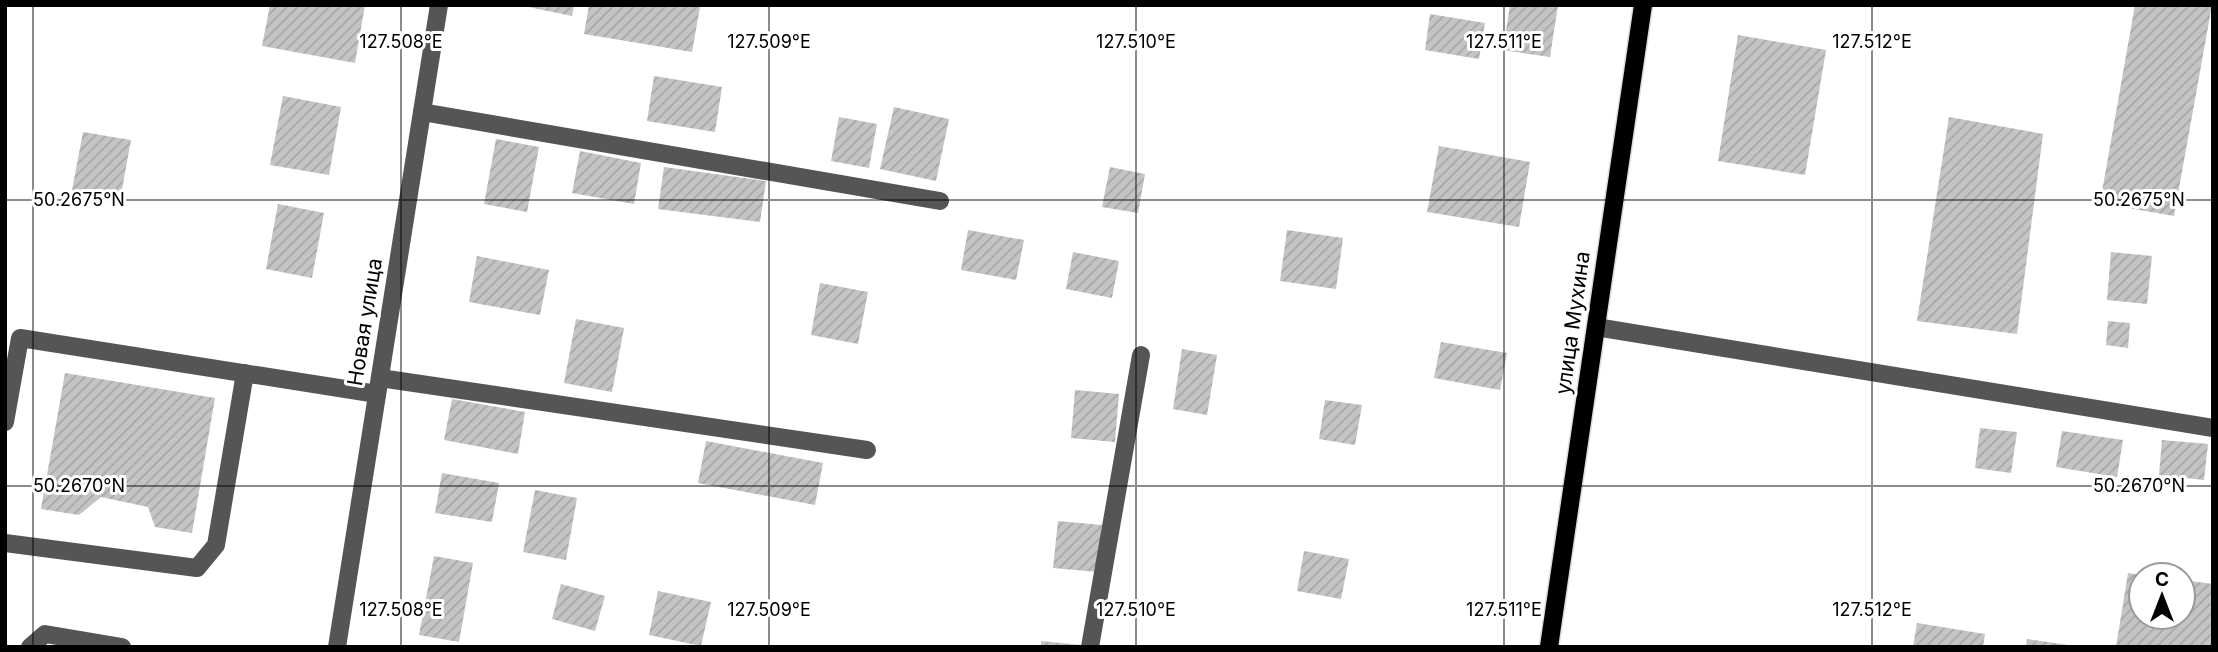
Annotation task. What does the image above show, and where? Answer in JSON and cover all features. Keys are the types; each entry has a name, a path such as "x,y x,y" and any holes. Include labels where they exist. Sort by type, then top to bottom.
{"main road":[{"name":"улица Мухина","path":"1549,647 1643,5"}],"street":[{"name":"Новая улица","path":"337,647 439,5"},
{"path":"422,112 940,201"},
{"path":"1595,327 2213,428"},
{"path":"5,422 20,338 245,373 378,386 867,450"},
{"path":"1090,647 1142,355"},
{"path":"5,542 197,568 216,545 245,373"},
{"path":"30,647 45,634 122,647"}],"building":[{"path":"270,5 365,5 355,63 262,46"},
{"path":"519,5 574,5 572,16"},
{"path":"589,5 700,7 692,52 584,34"},
{"path":"1510,5 1558,5 1550,57 1503,50"},
{"path":"2135,5 2212,5 2174,216 2100,203"},
{"path":"1430,14 1485,23 1479,59 1425,50"},
{"path":"1738,35 1826,50 1805,175 1718,161"},
{"path":"654,76 722,87 715,132 647,121"},
{"path":"283,96 341,107 329,175 270,165"},
{"path":"894,107 949,119 936,181 880,169"},
{"path":"839,117 877,124 869,168 831,161"},
{"path":"1949,117 2043,134 2017,334 1917,321"},
{"path":"83,132 131,140 120,200 72,190"},
{"path":"496,139 539,147 527,212 484,204"},
{"path":"1439,146 1530,162 1519,227 1427,212"},
{"path":"580,151 641,163 634,204 572,193"},
{"path":"664,167 766,181 760,222 658,209"},
{"path":"1110,167 1145,174 1138,213 1102,207"},
{"path":"278,204 324,213 312,278 266,269"},
{"path":"968,230 1024,240 1016,280 961,270"},
{"path":"1287,230 1343,238 1336,289 1280,281"},
{"path":"1073,252 1119,261 1112,298 1066,289"},
{"path":"2111,252 2152,256 2147,304 2107,300"},
{"path":"477,256 549,270 540,315 469,302"},
{"path":"820,283 868,292 858,344 811,335"},
{"path":"576,319 624,328 612,392 564,383"},
{"path":"2108,321 2130,323 2128,348 2106,345"},
{"path":"1441,342 1507,353 1500,390 1434,378"},
{"path":"1182,349 1217,355 1207,415 1173,409"},
{"path":"65,373 215,398 192,533 155,527 148,507 101,497 79,515 41,509"},
{"path":"1075,390 1119,394 1115,442 1071,438"},
{"path":"452,399 525,412 518,454 444,440"},
{"path":"1325,400 1362,405 1355,445 1319,439"},
{"path":"1980,428 2017,432 2011,473 1975,468"},
{"path":"2062,431 2123,440 2117,477 2056,467"},
{"path":"2162,440 2208,444 2204,480 2159,475"},
{"path":"706,441 823,463 815,505 698,483"},
{"path":"442,473 499,483 492,522 435,513"},
{"path":"535,490 577,498 566,560 523,552"},
{"path":"1058,521 1102,525 1098,572 1053,568"},
{"path":"1304,551 1349,559 1341,599 1297,591"},
{"path":"434,556 473,563 459,642 419,635"},
{"path":"2127,579 2127,631 2197,631 2197,582 2213,584 2213,647 2116,647"},
{"path":"561,584 605,596 595,631 552,619"},
{"path":"658,591 711,602 701,646 649,635"},
{"path":"1917,623 1985,634 1983,647 1913,647"},
{"path":"2027,639 2068,645 2068,647 2026,647"},
{"path":"1041,641 1081,645 1081,647 1041,647"}]}
